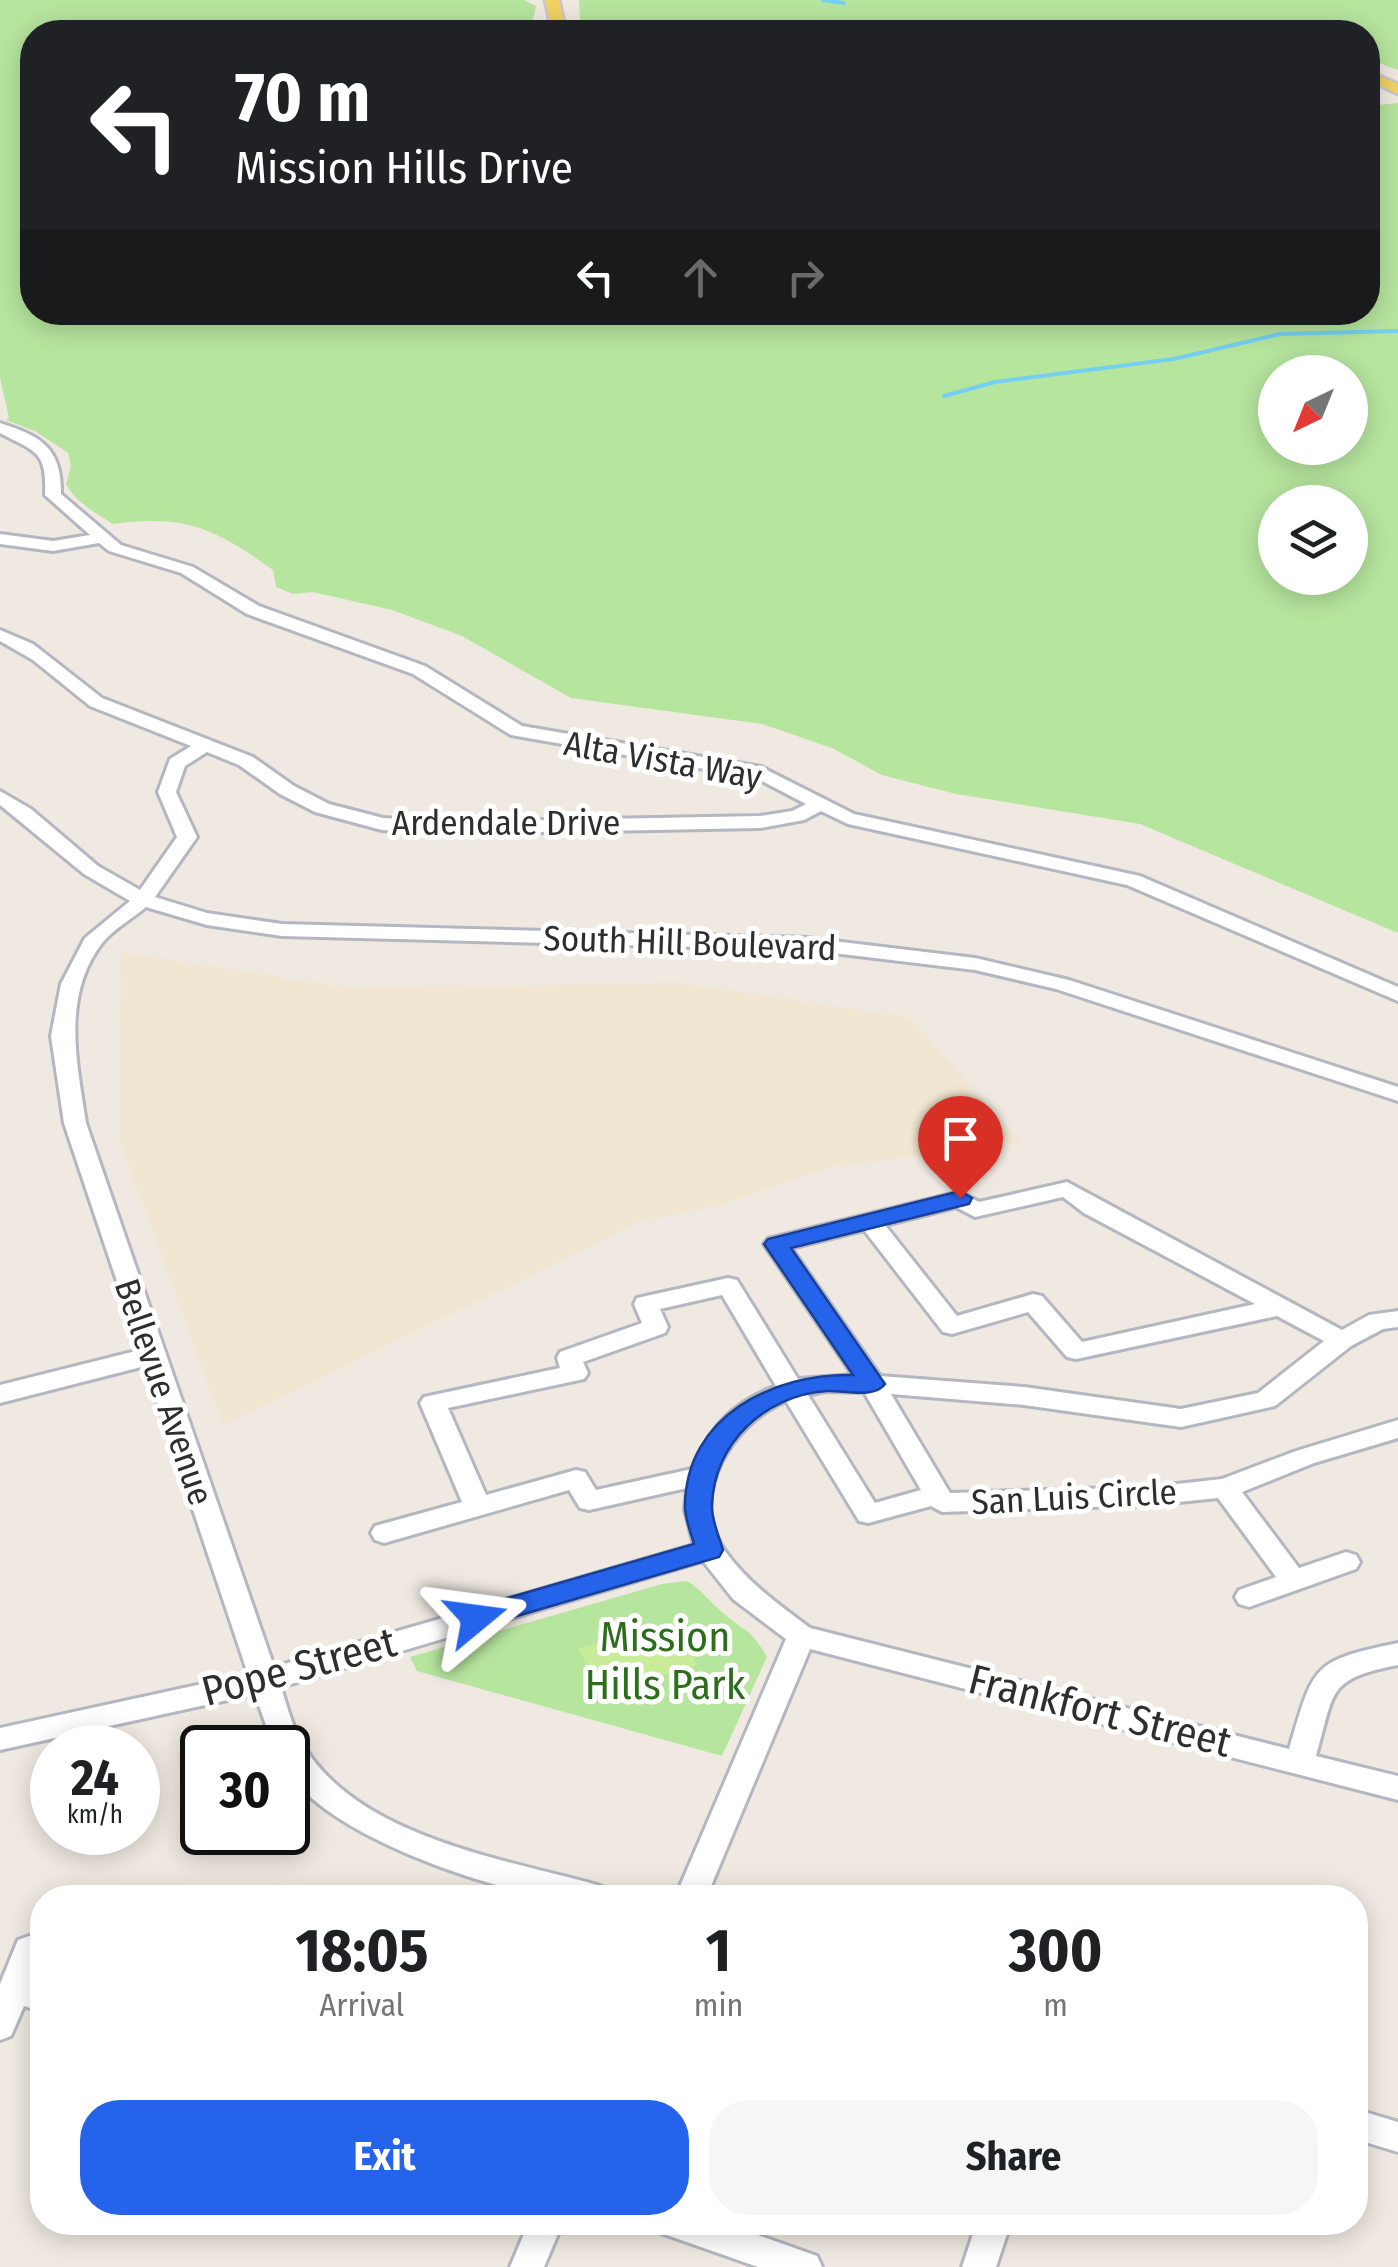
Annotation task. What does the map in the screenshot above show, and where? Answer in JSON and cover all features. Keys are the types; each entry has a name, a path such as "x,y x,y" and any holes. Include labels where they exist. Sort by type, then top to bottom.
{"street":[{"name":"Alta Vista Way","path":"0,427 46,451 54,468 53,495 115,548 186,570 253,610 410,666 517,731 760,774 820,806 880,826 1132,880 1398,995"},
{"path":"0,539 41,546 99,538"},
{"name":"Ardendale Drive","path":"0,636 38,654 73,688 96,702 246,761 287,790 322,808 403,827 760,822 797,816 820,806"},
{"name":"Bellevue Avenue","path":"206,744 177,763 167,792 187,836 144,899 95,938 71,984 62,1036 75,1123 151,1356 285,1741 314,1780 354,1812 410,1842 554,1885"},
{"name":"South Hill Boulevard","path":"0,797 36,822 89,869 144,899 206,918 282,930 808,944 975,964 1062,984 1398,1094"},
{"path":"1280,1306 1076,1351 1033,1302 952,1326 870,1222 960,1198 974,1210 1067,1189 1092,1208 1280,1306 1342,1340"},
{"name":"San Luis Circle","path":"870,1222 776,1244 872,1384 942,1504 1150,1496 1225,1488 1398,1429"},
{"path":"478,1506 433,1402 575,1373 569,1358 656,1327 646,1304 728,1286 868,1514 938,1495"},
{"path":"696,1885 801,1636 743,1592 709,1550 698,1510 702,1476 716,1443 742,1414 792,1388 826,1383 1024,1396 1181,1418 1266,1400 1342,1340 1378,1321 1398,1319"},
{"path":"0,1394 151,1356"},
{"path":"384,1533 576,1479 589,1500 702,1476"},
{"name":"San Luis Circle","path":"1225,1488 1294,1581"},
{"name":"Pope Street","path":"0,1740 263,1681 709,1550"},
{"path":"1249,1597 1346,1562"},
{"name":"Frankfort Street","path":"801,1636 1398,1788"},
{"path":"1300,1762 1322,1686 1348,1664 1398,1654"},
{"path":"0,2026 29,1994 30,1950"},
{"path":"1368,2128 1398,2137"},
{"path":"527,2267 541,2235"},
{"path":"710,2235 805,2267"},
{"path":"979,2267 990,2235"}],"shaded area":[{"path":"121,952 348,988 681,983 911,1018 1021,1143 831,1167 720,1205 641,1221 223,1426 119,1138"}],"green space":[{"path":"0,0 524,0 536,6 533,20 20,20 20,325 1380,325 1380,105 1398,103 1398,933 1140,824 956,794 882,775 832,748 762,724 571,698 462,636 392,610 313,592 293,594 276,587 273,570 234,544 199,528 161,521 113,524 86,507 66,484 71,466 68,453 35,431 6,420 9,418 0,377"},
{"path":"579,0 1398,0 1398,70 1380,63 1380,20 580,19"},
{"name":"Mission Hills Park","path":"687,1581 751,1635 767,1657 722,1756 417,1671 410,1657 662,1584"},
{"path":"676,1621 697,1665 598,1692 579,1648"}],"waterway":[{"path":"823,0 844,3"},
{"path":"944,396 995,382 1174,359 1280,334 1398,331"}],"route":[{"path":"476,1618 709,1550 698,1510 702,1476 716,1443 742,1414 792,1388 826,1383 872,1384 776,1244 960,1198"}]}
